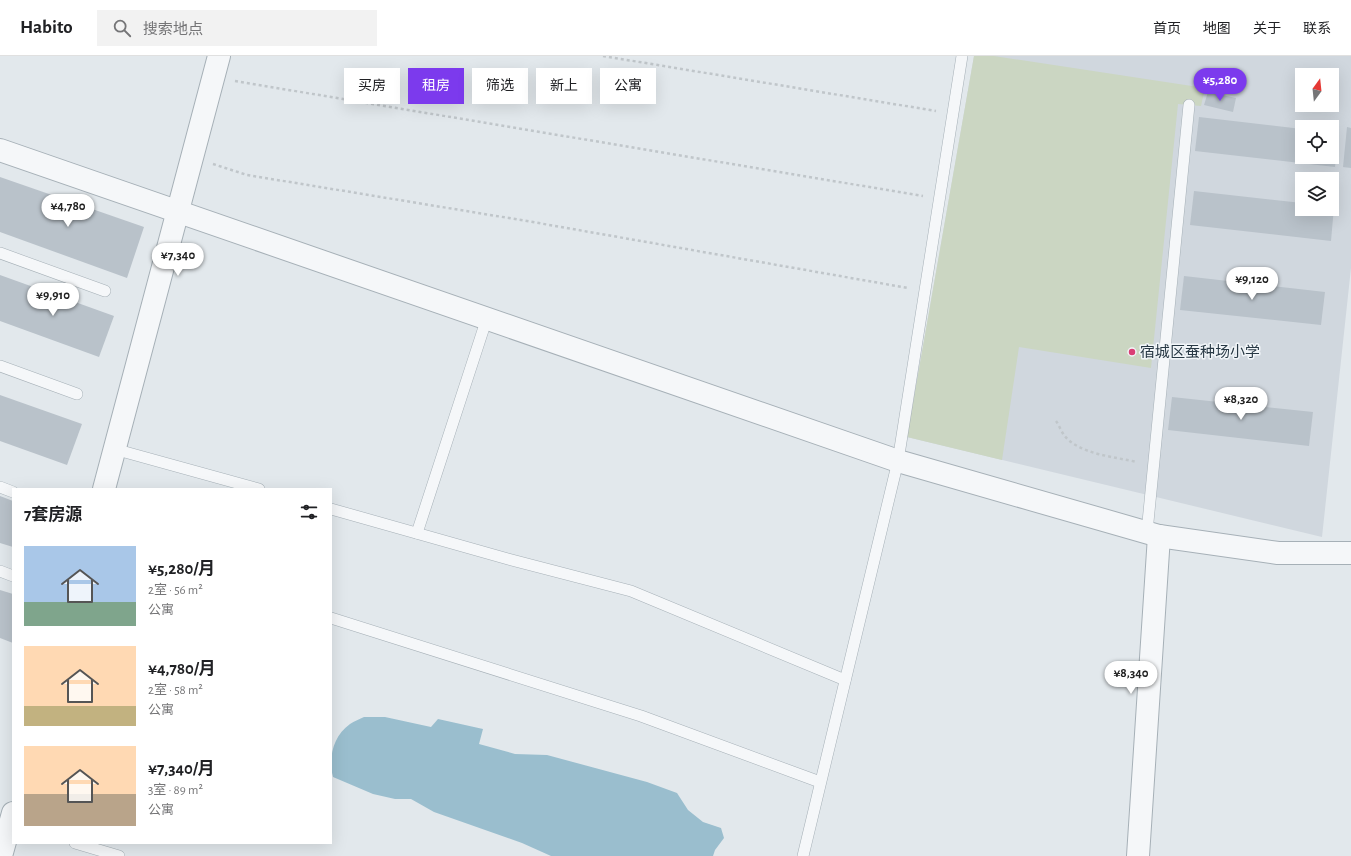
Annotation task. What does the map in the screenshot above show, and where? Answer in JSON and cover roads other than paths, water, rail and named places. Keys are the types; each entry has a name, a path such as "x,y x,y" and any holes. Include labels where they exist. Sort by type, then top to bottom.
{"street":[{"path":"104,488 218,56"},
{"path":"0,150 898,460 1153,534 1278,553 1351,553"},
{"path":"1138,856 1153,534"},
{"path":"1,856 12,821"}],"lane":[{"path":"803,856 898,460 962,56"},
{"path":"1153,534 1153,465 1188,105"},
{"path":"0,253 105,291"},
{"path":"418,533 487,318"},
{"path":"0,366 78,394"},
{"path":"114,449 255,488"},
{"path":"0,487 12,492"},
{"path":"332,509 631,591 845,680"},
{"path":"0,571 12,576"},
{"path":"332,618 641,716 820,782"},
{"path":"78,844 120,856"}],"water":[{"path":"364,717 385,717 431,727 438,719 483,729 479,744 515,754 547,755 647,782 677,793 688,810 703,822 721,828 724,838 715,850 713,856 551,856 522,843 434,812 411,799 395,799 373,794 333,777 333,748 339,735 352,723"}],"place":[{"name":"宿城区蚕种场小学","path":"1132,352"}]}
